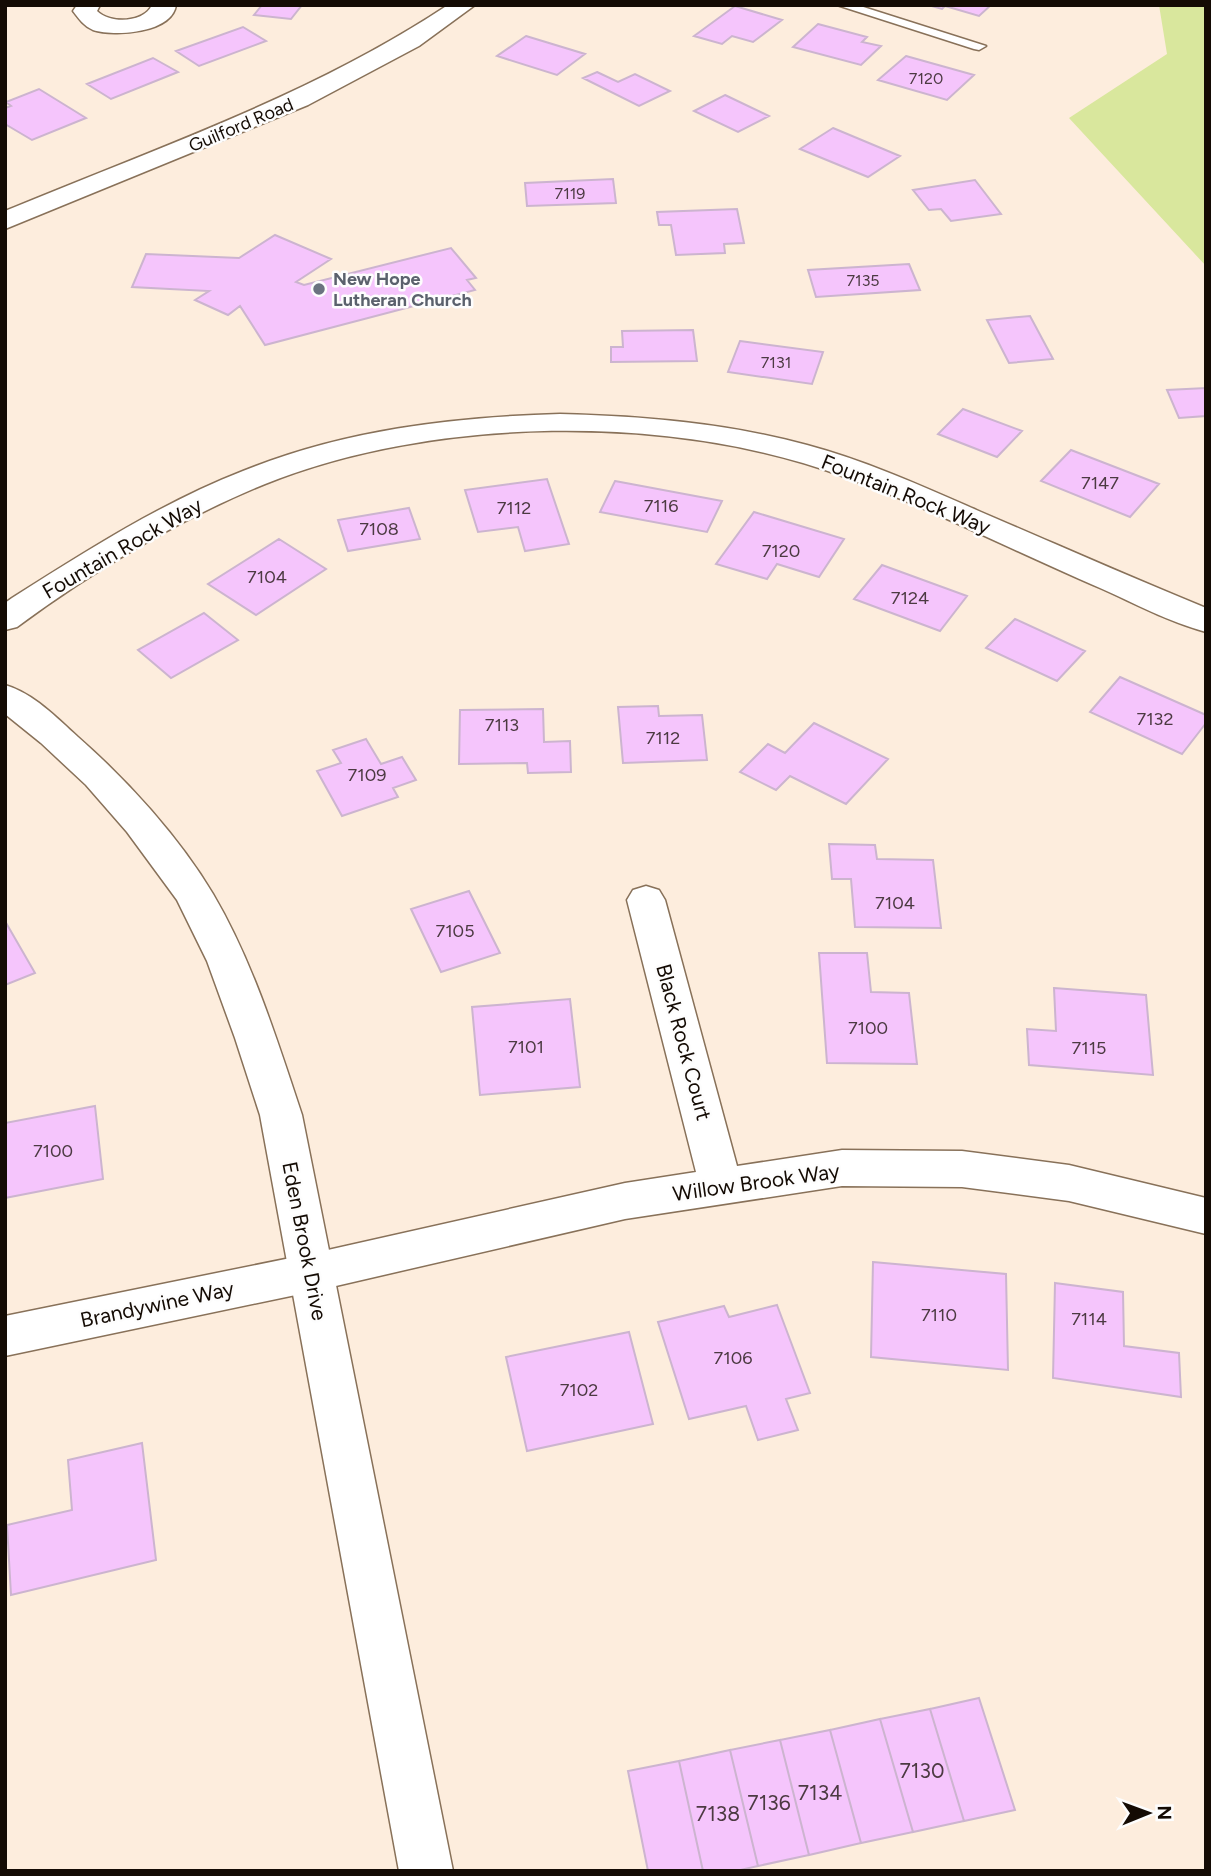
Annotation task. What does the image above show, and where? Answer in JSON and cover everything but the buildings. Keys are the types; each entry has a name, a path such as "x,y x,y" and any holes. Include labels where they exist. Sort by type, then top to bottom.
{"street":[{"path":"89,5 85,11 90,20 119,27 153,20 163,12 164,5"},
{"name":"Guilford Road","path":"5,221 275,111 346,78 393,53 464,5"},
{"name":"Fountain Rock Way","path":"5,619 126,541 192,505 257,476 325,454 390,438 464,428 532,423 623,424 698,432 766,443 815,456 877,478 1206,621"},
{"name":"Eden Brook Drive","path":"5,697 26,711 91,770 155,840 202,908 247,1009 281,1115 426,1871"},
{"name":"Black Rock Court","path":"646,900 721,1185"},
{"name":"Willow Brook Way","path":"310,1273 625,1201 842,1168 962,1169 1069,1183 1206,1216"},
{"name":"Brandywine Way","path":"5,1336 310,1273"}],"lane":[{"path":"843,5 979,46"}],"green space":[{"path":"1159,5 1206,5 1206,266 1069,118 1167,54"}],"place":[{"name":"New Hope Lutheran Church","path":"319,289"}]}
